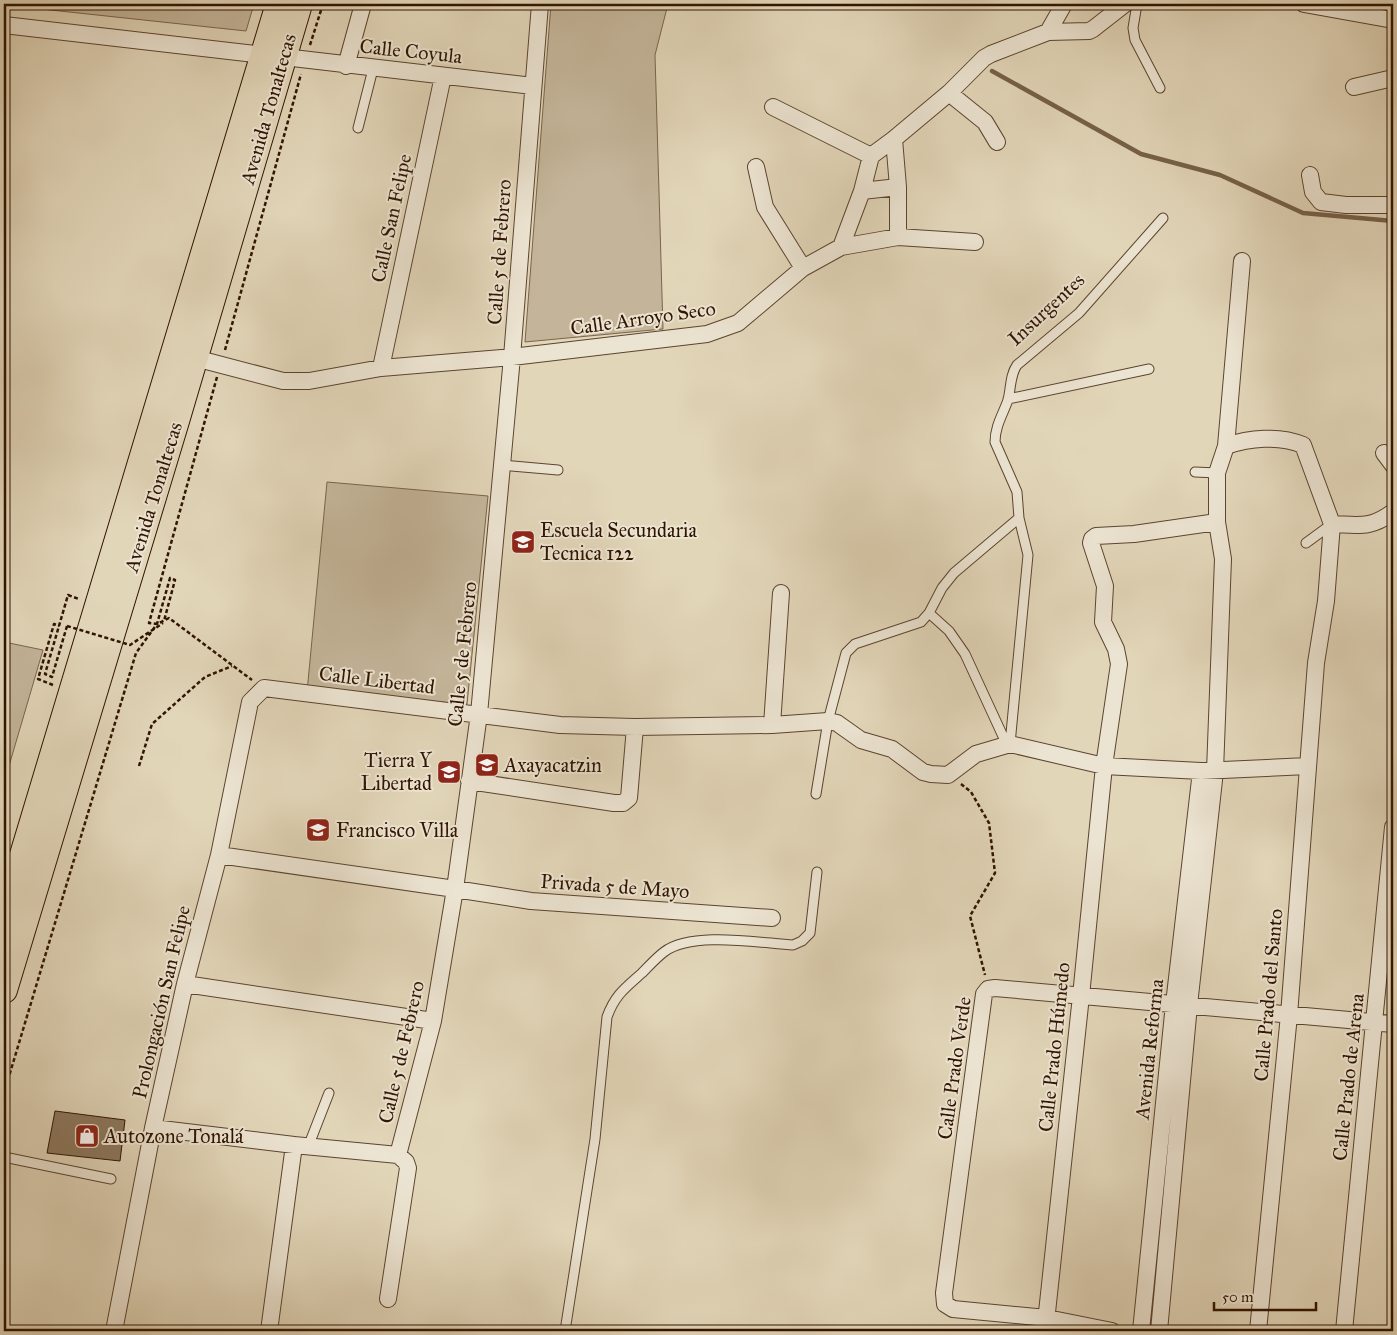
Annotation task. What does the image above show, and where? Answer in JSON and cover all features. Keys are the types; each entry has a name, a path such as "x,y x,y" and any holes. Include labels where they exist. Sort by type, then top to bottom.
{"main road":[{"name":"Avenida Tonaltecas","path":"4,918 284,57 279,4"},
{"name":"Avenida Tonaltecas","path":"4,990 300,4"}],"street":[{"path":"346,66 363,4"},
{"name":"Calle 5 de Febrero","path":"388,1299 408,1168 406,1162 398,1155 433,1020 455,888 479,714 512,357 540,4"},
{"path":"1048,32 1064,4"},
{"path":"841,247 862,191 871,156 950,93 984,58 1048,32 1093,29 1125,4"},
{"path":"1307,4 1393,20"},
{"name":"Calle Coyula","path":"4,25 284,57 346,66 533,86"},
{"name":"Calle San Felipe","path":"380,368 443,76"},
{"path":"1354,87 1393,78"},
{"path":"950,93 985,122 997,142"},
{"path":"774,107 871,156"},
{"path":"894,139 898,187 898,237"},
{"path":"756,168 765,207 803,268"},
{"path":"1310,175 1314,192 1321,202 1346,205 1393,205"},
{"path":"862,191 898,187"},
{"name":"Calle Arroyo Seco","path":"195,358 297,382 380,368 512,357 707,334 738,323 803,268 841,247 898,237 975,242"},
{"name":"Avenida Reforma","path":"1141,1331 1182,1005 1208,771 1223,559 1217,522 1217,473 1226,446 1242,260"},
{"path":"1226,446 1244,440 1262,439 1295,442 1303,446 1332,524 1367,525 1382,520 1393,512"},
{"name":"Calle Prado Húmedo","path":"1046,1325 1104,766 1119,664 1116,650 1103,622 1106,586 1091,543 1092,539 1096,536 1134,534 1217,522"},
{"name":"Calle Prado del Santo","path":"1258,1331 1289,1015 1316,663 1326,601 1332,524"},
{"path":"772,725 781,593"},
{"name":"Calle Libertad","path":"264,688 560,725 635,727 772,725 828,721"},
{"name":"Prolongación San Felipe","path":"114,1331 153,1128 185,984 219,855 250,702 264,688"},
{"path":"828,721 837,723 861,740 892,749 923,772 931,774 948,775 976,754 1009,744 1104,766 1208,771 1308,766"},
{"path":"469,781 614,803 623,802 629,798 635,727"},
{"name":"Calle Prado de Arena","path":"1344,1331 1393,827"},
{"name":"Privada 5 de Mayo","path":"219,855 455,888 531,902 772,918"},
{"path":"185,984 433,1020"},
{"path":"988,989 995,988 1393,1024"},
{"name":"Calle Prado Verde","path":"988,989 984,994 944,1293 945,1304 953,1309 1046,1325"},
{"name":"Avenida Reforma","path":"1159,1331 1182,1005"},
{"path":"153,1128 301,1146 398,1155"},
{"path":"269,1331 301,1146"},
{"path":"1046,1325 1112,1331"}],"lane":[{"path":"1136,4 1133,28 1135,40 1160,88"},
{"path":"358,128 373,68"},
{"name":"Insurgentes","path":"1009,744 1028,555 1019,518 1015,485 995,442 997,427 1008,399 1012,374 1018,365 1079,313 1163,218"},
{"path":"1008,399 1149,368"},
{"path":"501,465 558,470"},
{"path":"1195,472 1217,473"},
{"path":"816,794 828,721 846,653 855,644 921,622 929,613 942,588 954,573 1019,518"},
{"path":"1306,543 1332,524"},
{"path":"929,613 950,631 965,654 1009,744"},
{"path":"565,1331 595,1139 607,1017 612,1002 665,951 681,943 703,939 793,945 802,941 810,933 816,872"},
{"path":"301,1146 328,1092"},
{"path":"4,1156 111,1179"}],"path":[{"path":"264,688 168,618 157,624 149,623 221,364 284,57 323,4"},
{"path":"4,1093 136,653 157,624 170,578 175,580 163,623 130,645 67,626 52,677 44,674 68,595"},
{"path":"51,691 53,684 38,679 54,624 59,626"},
{"path":"139,766 152,724 205,677 232,666"},
{"name":"Calle Prado Verde","path":"971,792 989,823 995,873 970,916 988,989"}],"shaded area":[{"path":"4,4 254,4 246,31"},
{"path":"551,4 668,4 655,55 663,329 525,342"},
{"path":"327,482 488,496 467,704 307,692"},
{"path":"4,642 43,650 4,783"}],"building":[{"name":"Autozone Tonalá","path":"55,1111 125,1120 120,1161 47,1153"}],"waterway":[{"path":"992,71 1141,154 1220,175 1303,213 1393,221"}],"place":[{"name":"Escuela Secundaria Tecnica 122","path":"523,542"},
{"name":"Axayacatzin","path":"487,765"},
{"name":"Tierra Y Libertad","path":"449,772"},
{"name":"Francisco Villa","path":"318,830"},
{"name":"Autozone Tonalá","path":"87,1136"}]}
